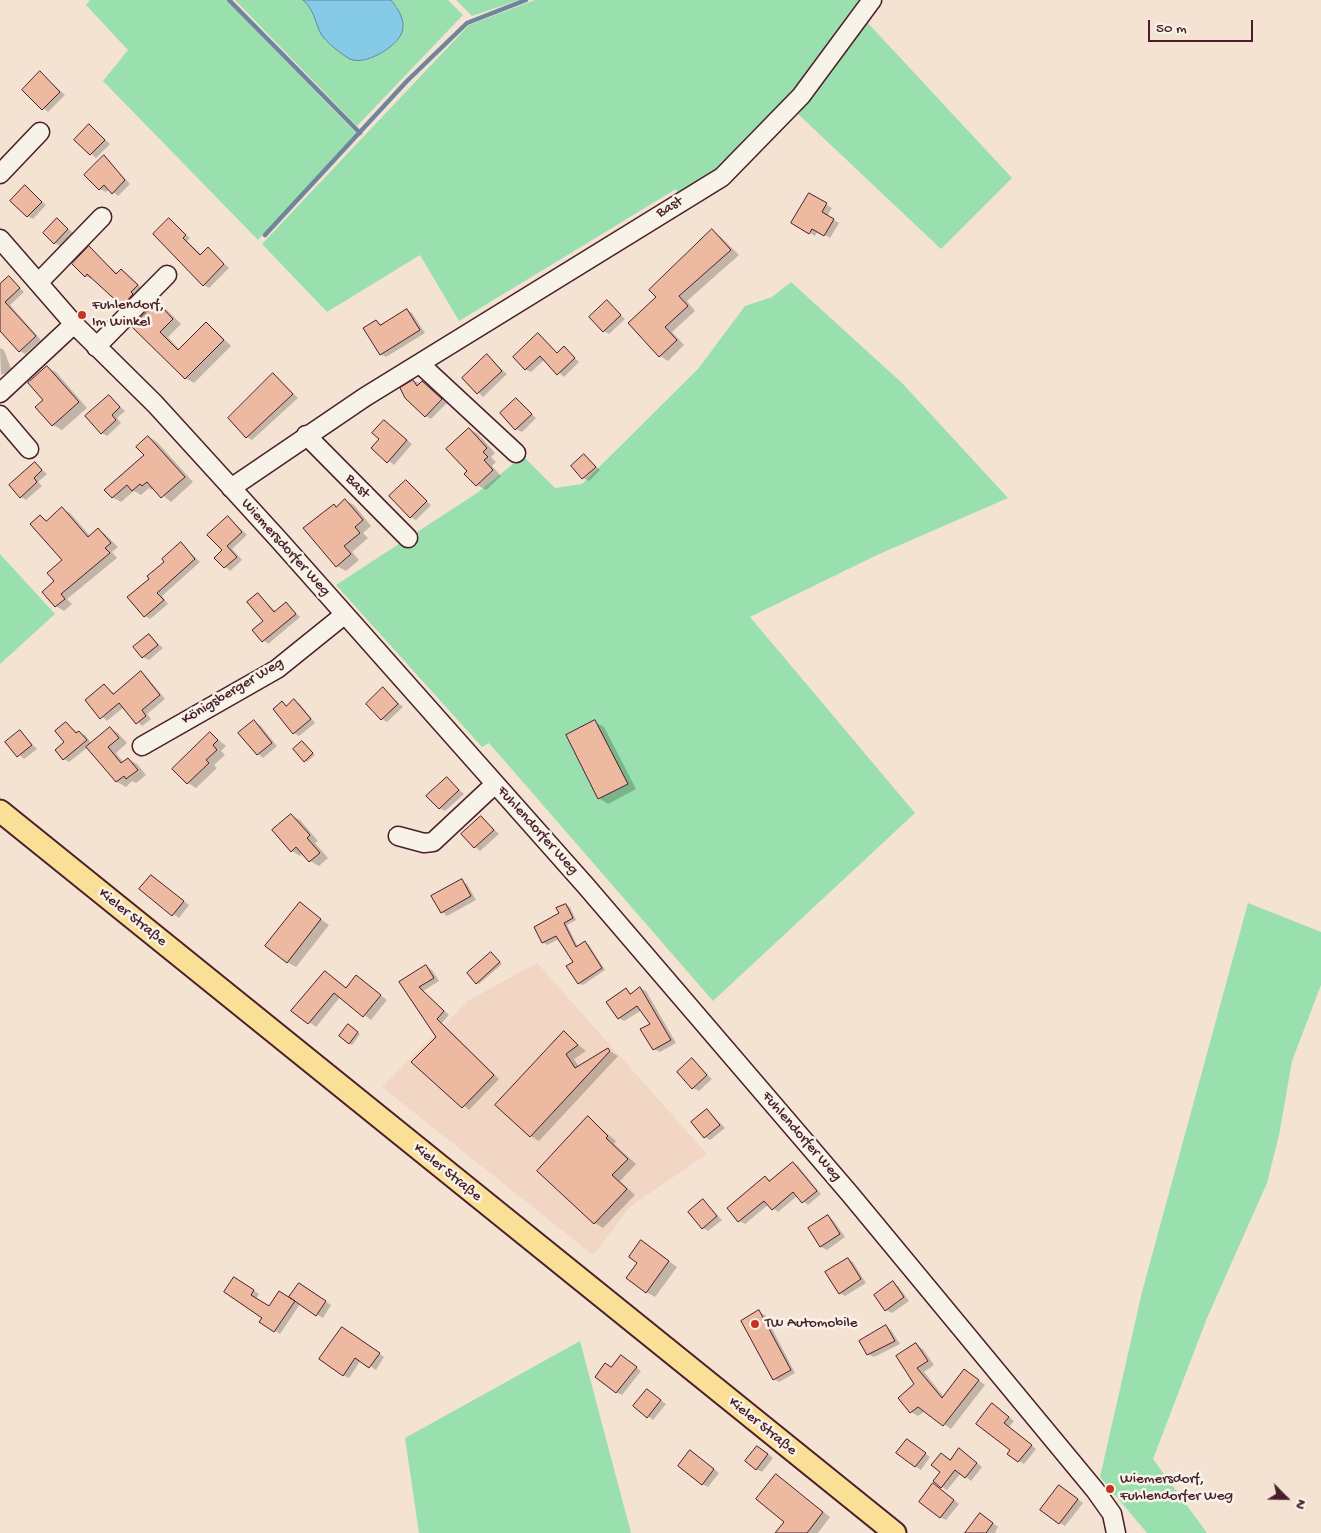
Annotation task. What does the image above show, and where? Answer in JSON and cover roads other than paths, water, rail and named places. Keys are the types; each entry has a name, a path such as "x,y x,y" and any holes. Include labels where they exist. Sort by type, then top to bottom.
{"main road":[{"name":"Kieler Straße","path":"0,811 895,1533"}],"street":[{"name":"Bast","path":"231,488 306,436 722,177 802,96 872,0"},
{"path":"0,174 40,132"},
{"path":"39,282 102,217"},
{"name":"Wiemersdorfer Weg","path":"0,239 74,324 155,404 469,753"},
{"path":"96,347 167,275"},
{"path":"0,393 74,324"},
{"path":"420,364 516,452"},
{"path":"0,415 29,450"},
{"name":"Bast","path":"306,436 408,538"},
{"name":"Königsberger Weg","path":"142,746 277,669 344,615"},
{"name":"Fuhlendorfer Weg","path":"469,753 586,886 856,1201 1095,1490 1112,1514 1116,1533"},
{"path":"398,836 424,843 433,842 495,784"}],"water":[{"path":"303,0 391,0 402,19 402,32 394,44 380,54 364,60 350,59 334,48 323,37 312,12"}],"waterway":[{"path":"229,0 360,133"},
{"path":"265,235 407,81 467,23 526,0"}],"place":[{"name":"Fuhlendorf, Im Winkel","path":"82,315"},
{"name":"TW Automobile","path":"755,1324"},
{"name":"Wiemersdorf, Fuhlendorfer Weg","path":"1110,1489"}]}
